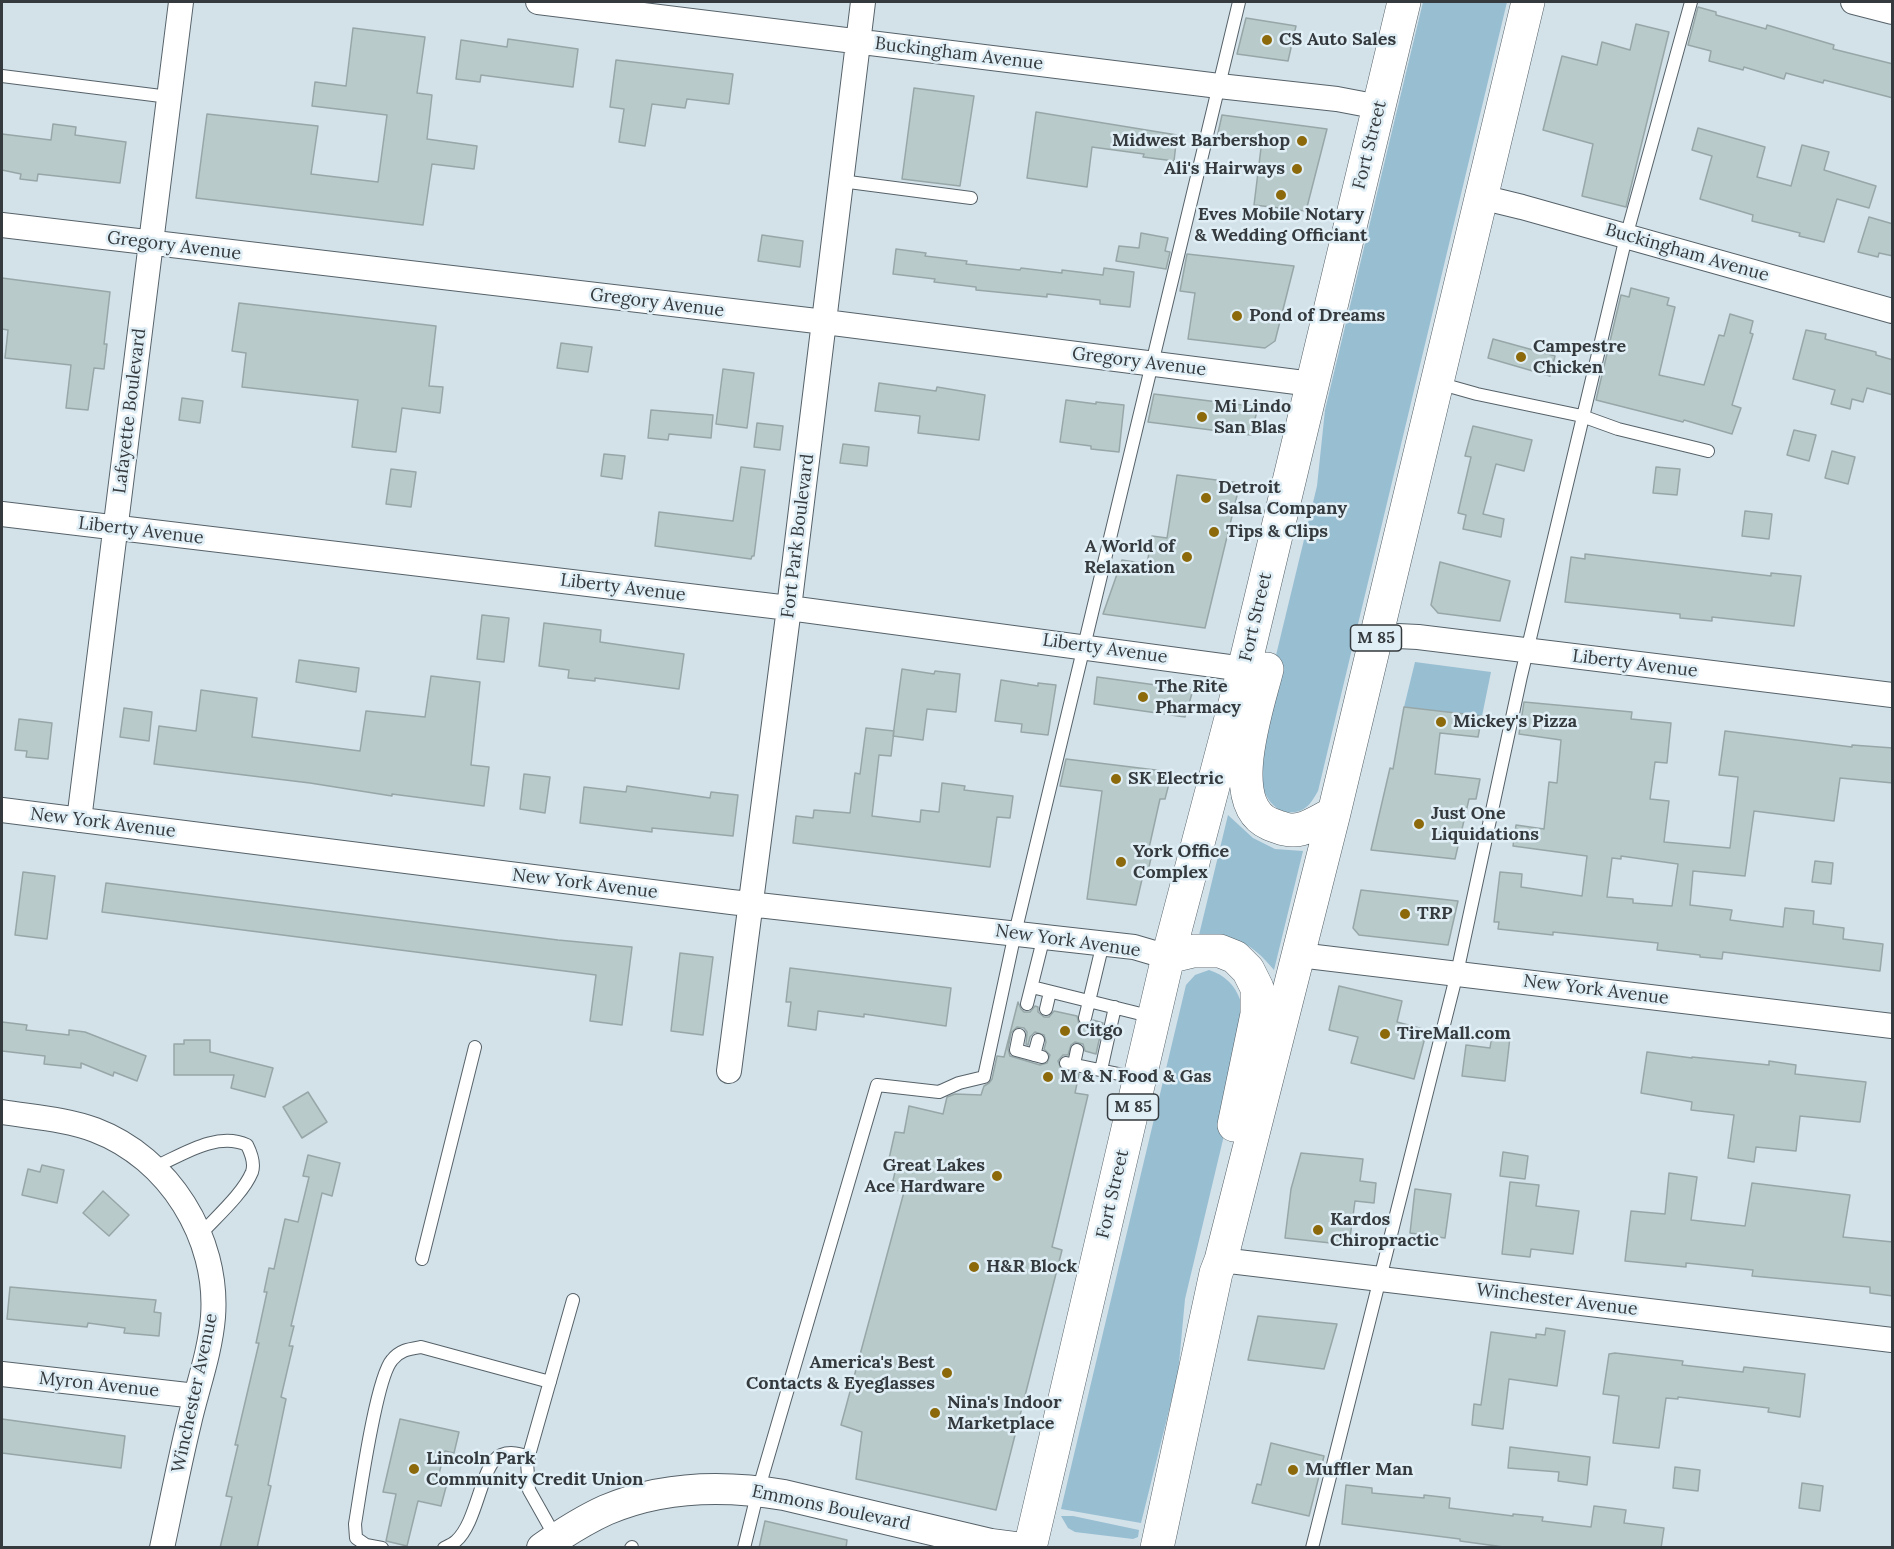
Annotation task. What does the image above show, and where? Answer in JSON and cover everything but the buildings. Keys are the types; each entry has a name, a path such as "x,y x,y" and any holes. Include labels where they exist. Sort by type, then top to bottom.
{"main road":[{"name":"Fort Street","path":"1030,1548 1168,957 1244,669 1404,2"},
{"name":"M 85","path":"1157,1548 1219,1267 1334,813 1528,2"},
{"path":"1300,435 1306,472 1307,501 1248,748 1245,786 1251,806 1265,822 1285,830 1300,830 1334,813"},
{"path":"1168,957 1192,951 1220,951 1235,957 1248,970 1257,988 1257,1014 1210,1239 1219,1267"}],"street":[{"name":"Lafayette Boulevard","path":"79,820 181,2"},
{"name":"Buckingham Avenue","path":"538,2 1337,99 1379,107"},
{"name":"Fort Park Boulevard","path":"729,1071 825,322 863,2"},
{"path":"1853,2 1893,12"},
{"name":"Buckingham Avenue","path":"1481,197 1893,311"},
{"name":"Gregory Avenue","path":"2,225 825,322 1312,384"},
{"name":"Liberty Avenue","path":"2,514 789,608 1244,669"},
{"name":"Liberty Avenue","path":"1377,635 1418,637 1893,695"},
{"name":"New York Avenue","path":"2,810 751,904 1134,946 1168,957"},
{"name":"New York Avenue","path":"1299,955 1893,1026"},
{"name":"Winchester Avenue","path":"2,1112 76,1124 123,1144 154,1167 177,1192 196,1224 208,1258 213,1287 213,1317 162,1548"},
{"name":"Winchester Avenue","path":"1219,1267 1380,1278 1893,1340"},
{"name":"Myron Avenue","path":"2,1374 196,1396"},
{"name":"Emmons Boulevard","path":"549,1543 606,1510 640,1498 676,1491 712,1488 758,1491 991,1544 1022,1548"}],"lane":[{"path":"744,1548 758,1491 877,1085 939,1092 959,1083 984,1077 1015,933 1150,363 1239,2"},
{"path":"1312,1548 1457,973 1527,651 1582,416 1626,237 1691,2"},
{"path":"2,76 169,97"},
{"path":"841,181 970,198"},
{"path":"1437,383 1582,416 1618,429 1708,451"},
{"path":"1027,1004 1044,936"},
{"path":"1085,1018 1102,943"},
{"path":"1032,987 1154,1017"},
{"path":"1046,1009 1050,992"},
{"path":"1101,1070 1115,1008"},
{"path":"1019,1035 1016,1050 1038,1056 1038,1040"},
{"path":"422,1259 475,1047"},
{"path":"1077,1050 1070,1064 1140,1078"},
{"path":"154,1167 218,1141 237,1140 247,1145 253,1156 252,1171 242,1188 200,1235"},
{"path":"549,1543 529,1490 527,1462 573,1300"},
{"path":"382,1548 366,1545 356,1538 355,1524 380,1389 391,1361 405,1350 421,1347 550,1382"},
{"path":"444,1548 456,1542 469,1526 489,1465 500,1455 515,1453 529,1457"}],"shaded area":[{"path":"1423,2 1507,2 1318,791 1303,809 1295,812 1284,811 1275,807 1263,788 1256,764 1255,742 1317,486 1325,410"},
{"path":"1415,662 1491,672 1482,716 1404,707"},
{"path":"1228,815 1253,838 1275,849 1303,851 1274,970 1258,953 1241,942 1211,935 1199,935"},
{"path":"1209,970 1229,981 1240,999 1245,1020 1246,1043 1185,1299 1178,1374 1141,1523 1061,1509 1186,985 1195,975"},
{"path":"1061,1516 1073,1516 1139,1530 1138,1537 1133,1539 1075,1532 1068,1528"}],"place":[{"name":"CS Auto Sales","path":"1267,40"},
{"name":"Midwest Barbershop","path":"1302,141"},
{"name":"Ali's Hairways","path":"1297,169"},
{"name":"Eves Mobile Notary & Wedding Officiant","path":"1281,195"},
{"name":"Pond of Dreams","path":"1237,316"},
{"name":"Campestre Chicken","path":"1521,357"},
{"name":"Mi Lindo San Blas","path":"1202,417"},
{"name":"Detroit Salsa Company","path":"1206,498"},
{"name":"Tips & Clips","path":"1214,532"},
{"name":"A World of Relaxation","path":"1187,557"},
{"name":"The Rite Pharmacy","path":"1143,697"},
{"name":"Mickey's Pizza","path":"1441,722"},
{"name":"SK Electric","path":"1116,779"},
{"name":"Just One Liquidations","path":"1419,824"},
{"name":"York Office Complex","path":"1121,862"},
{"name":"TRP","path":"1405,914"},
{"name":"Citgo","path":"1065,1031"},
{"name":"TireMall.com","path":"1385,1034"},
{"name":"M & N Food & Gas","path":"1048,1077"},
{"name":"Great Lakes Ace Hardware","path":"997,1176"},
{"name":"Kardos Chiropractic","path":"1318,1230"},
{"name":"H&R Block","path":"974,1267"},
{"name":"America's Best Contacts & Eyeglasses","path":"947,1373"},
{"name":"Nina's Indoor Marketplace","path":"935,1413"},
{"name":"Lincoln Park Community Credit Union","path":"414,1469"},
{"name":"Muffler Man","path":"1293,1470"}]}
